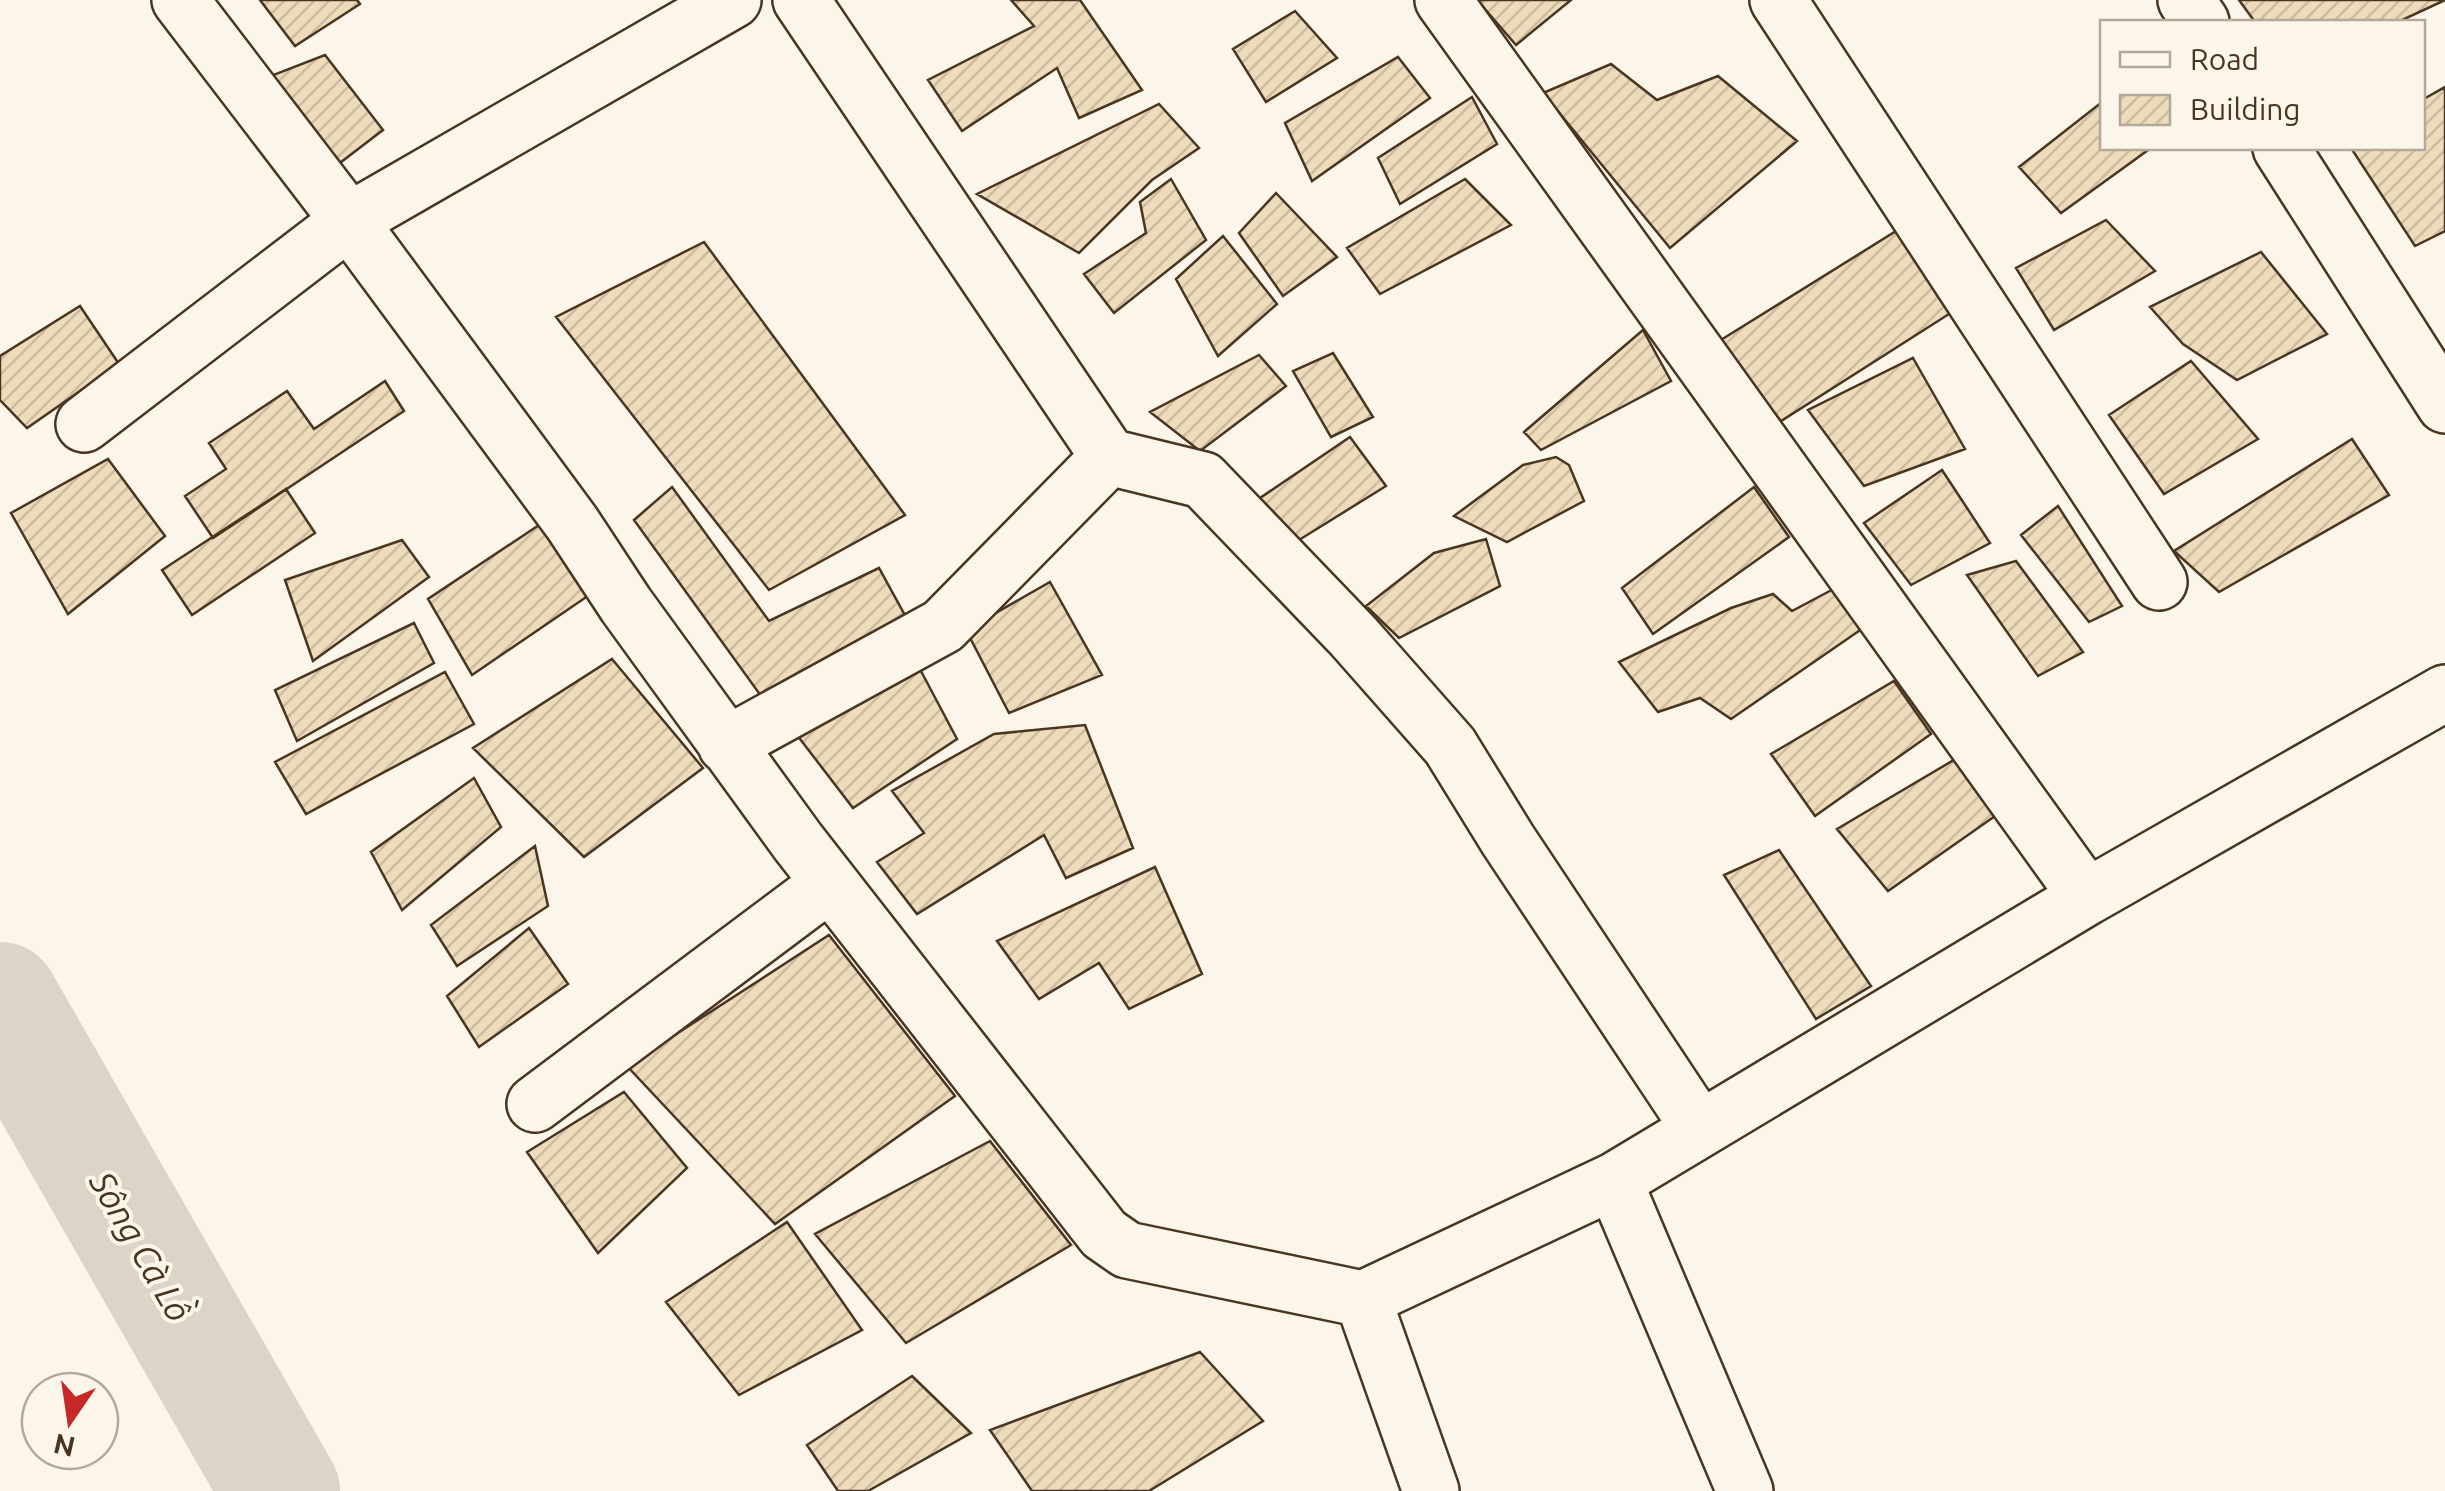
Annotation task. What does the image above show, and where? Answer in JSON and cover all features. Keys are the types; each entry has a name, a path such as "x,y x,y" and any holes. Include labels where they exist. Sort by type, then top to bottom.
{"street":[{"path":"180,0 572,523 626,605 830,882 1104,1234 1127,1250 1363,1299 1614,1181 2087,897 2445,693"},
{"path":"84,424 350,222 733,0"},
{"path":"801,0 1109,456 1203,480 1353,636 1438,732 1700,1129"},
{"path":"1443,0 2087,897"},
{"path":"1778,0 2160,582"},
{"path":"2281,150 2445,405"},
{"path":"726,744 943,626 1109,456"},
{"path":"535,1104 830,882"},
{"path":"1614,1181 1745,1491"},
{"path":"1363,1299 1431,1491"}],"building":[{"path":"260,0 357,0 360,4 295,46"},
{"path":"1011,0 1080,0 1142,90 1079,118 1057,68 962,131 928,80 1034,26"},
{"path":"1477,0 1571,0 1516,45"},
{"path":"2239,0 2445,0 2402,20 2254,20"},
{"path":"1295,11 1337,58 1266,102 1233,49"},
{"path":"325,55 383,130 328,172 245,86"},
{"path":"1398,57 1430,98 1312,181 1285,123"},
{"path":"1611,64 1657,100 1718,76 1797,141 1670,248 1543,93"},
{"path":"2445,87 2445,231 2415,246 2352,150 2425,150 2425,98"},
{"path":"1472,97 1497,144 1400,204 1378,158"},
{"path":"1159,104 1199,148 1152,180 1079,253 977,194"},
{"path":"2100,104 2100,150 2148,150 2061,213 2019,167"},
{"path":"1171,179 1206,240 1114,313 1084,274 1146,233 1140,202"},
{"path":"1465,179 1511,225 1380,294 1347,248"},
{"path":"1276,193 1337,257 1283,296 1239,233"},
{"path":"2106,220 2155,271 2054,330 2016,268"},
{"path":"1901,228 1960,307 1781,421 1716,343"},
{"path":"1223,236 1277,304 1218,356 1176,279"},
{"path":"704,242 905,515 769,590 556,317"},
{"path":"2261,252 2327,334 2237,380 2183,344 2150,307"},
{"path":"80,306 119,364 27,428 0,400 0,356"},
{"path":"1643,330 1671,381 1541,450 1524,432"},
{"path":"1333,353 1373,417 1331,437 1293,371"},
{"path":"1259,355 1286,386 1200,451 1150,412"},
{"path":"1913,358 1965,449 1864,486 1808,410"},
{"path":"2191,361 2258,439 2164,494 2109,415"},
{"path":"385,381 404,411 213,538 185,496 226,469 209,443 287,391 314,429"},
{"path":"1350,437 1386,486 1299,540 1260,498"},
{"path":"2352,439 2389,495 2219,592 2174,551"},
{"path":"1556,457 1569,465 1584,501 1507,542 1454,516 1523,465"},
{"path":"108,459 165,536 68,614 11,513"},
{"path":"1942,470 1990,543 1911,585 1864,523"},
{"path":"672,487 769,621 879,568 907,619 761,696 634,520"},
{"path":"1754,487 1789,537 1653,634 1622,588"},
{"path":"286,489 315,533 192,615 162,570"},
{"path":"2058,506 2122,606 2089,622 2021,535"},
{"path":"551,517 601,587 472,675 428,599"},
{"path":"1486,539 1500,586 1399,638 1366,606 1434,553"},
{"path":"402,540 429,577 313,661 285,580"},
{"path":"2016,561 2083,652 2038,676 1967,575"},
{"path":"1050,582 1102,675 1009,713 966,630"},
{"path":"1841,585 1869,624 1731,719 1700,698 1658,712 1619,662 1731,608 1773,594 1792,611"},
{"path":"414,623 434,663 297,741 275,690"},
{"path":"913,656 957,739 853,808 790,726"},
{"path":"612,659 703,768 584,857 473,748"},
{"path":"445,672 474,724 306,814 275,762"},
{"path":"1894,681 1931,734 1815,816 1771,754"},
{"path":"1085,725 1133,848 1066,878 1044,835 917,914 877,862 924,833 892,791 994,734"},
{"path":"1969,751 2008,807 1888,891 1837,829"},
{"path":"474,778 501,827 402,910 371,852"},
{"path":"535,846 548,906 457,966 431,925"},
{"path":"1779,850 1871,986 1816,1019 1724,875"},
{"path":"1155,867 1202,974 1129,1009 1099,963 1039,999 997,941"},
{"path":"529,928 568,984 479,1047 447,996"},
{"path":"829,935 955,1096 775,1224 627,1066"},
{"path":"624,1092 687,1168 598,1253 527,1152"},
{"path":"990,1141 1071,1245 906,1343 815,1234"},
{"path":"787,1222 862,1330 739,1395 666,1302"},
{"path":"1200,1352 1263,1421 1149,1491 1032,1491 990,1430"},
{"path":"912,1376 971,1433 868,1491 838,1491 807,1445"}],"waterway":[{"name":"Sông Cà Lồ","path":"0,1001 281,1491"}]}
